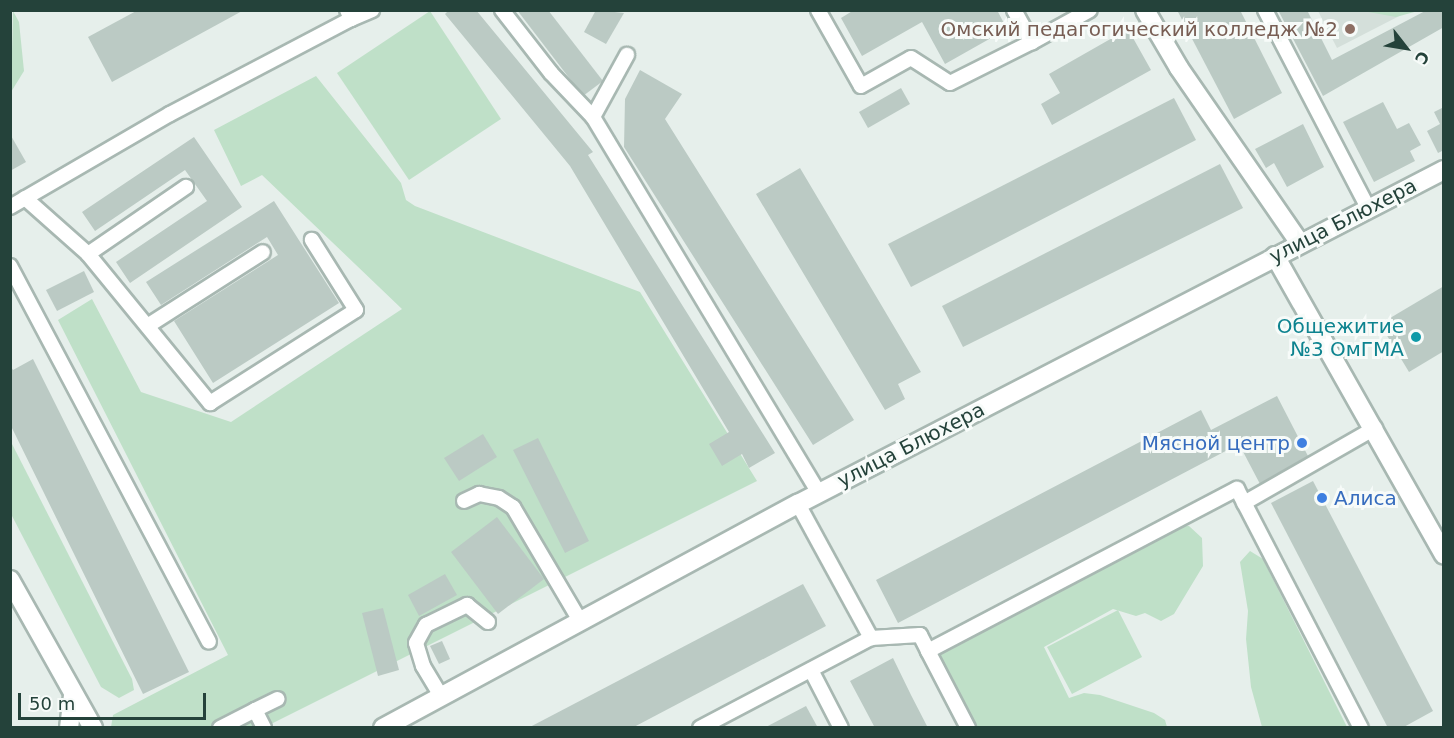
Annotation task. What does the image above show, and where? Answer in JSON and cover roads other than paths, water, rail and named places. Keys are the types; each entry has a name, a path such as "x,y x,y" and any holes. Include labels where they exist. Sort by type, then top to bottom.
{"street":[{"path":"1145,10 1179,68 1299,242"},
{"name":"улица Блюхера","path":"383,728 579,620 798,504 1299,242 1443,170"},
{"path":"1275,256 1375,428 1443,555"},
{"path":"10,580 93,728"},
{"path":"69,728 73,695"}],"lane":[{"path":"10,207 170,114 349,15 372,10"},
{"path":"502,10 550,73 593,117 819,493"},
{"path":"818,10 861,86 911,58 950,83 1090,10"},
{"path":"1014,10 1032,42"},
{"path":"1265,10 1368,208"},
{"path":"593,117 627,55"},
{"path":"88,254 186,187"},
{"path":"25,198 88,254 149,325 210,403 356,310 312,240"},
{"path":"149,325 263,252"},
{"path":"10,266 209,642"},
{"path":"1244,503 1375,428"},
{"path":"928,651 1237,489 1361,728"},
{"path":"464,501 479,494 499,498 513,507 579,620"},
{"path":"798,504 871,638"},
{"path":"441,696 423,666 416,642 426,626 467,605 488,622"},
{"path":"700,728 871,638 920,635 968,728"},
{"path":"811,670 841,728"},
{"path":"220,728 278,699"},
{"path":"255,710 264,728"}],"place":[{"name":"Омский педагогический колледж №2","path":"1350,29"},
{"name":"Общежитие №3 ОмГМА","path":"1416,337"},
{"name":"Мясной центр","path":"1302,443"},
{"name":"Алиса","path":"1322,498"}]}
